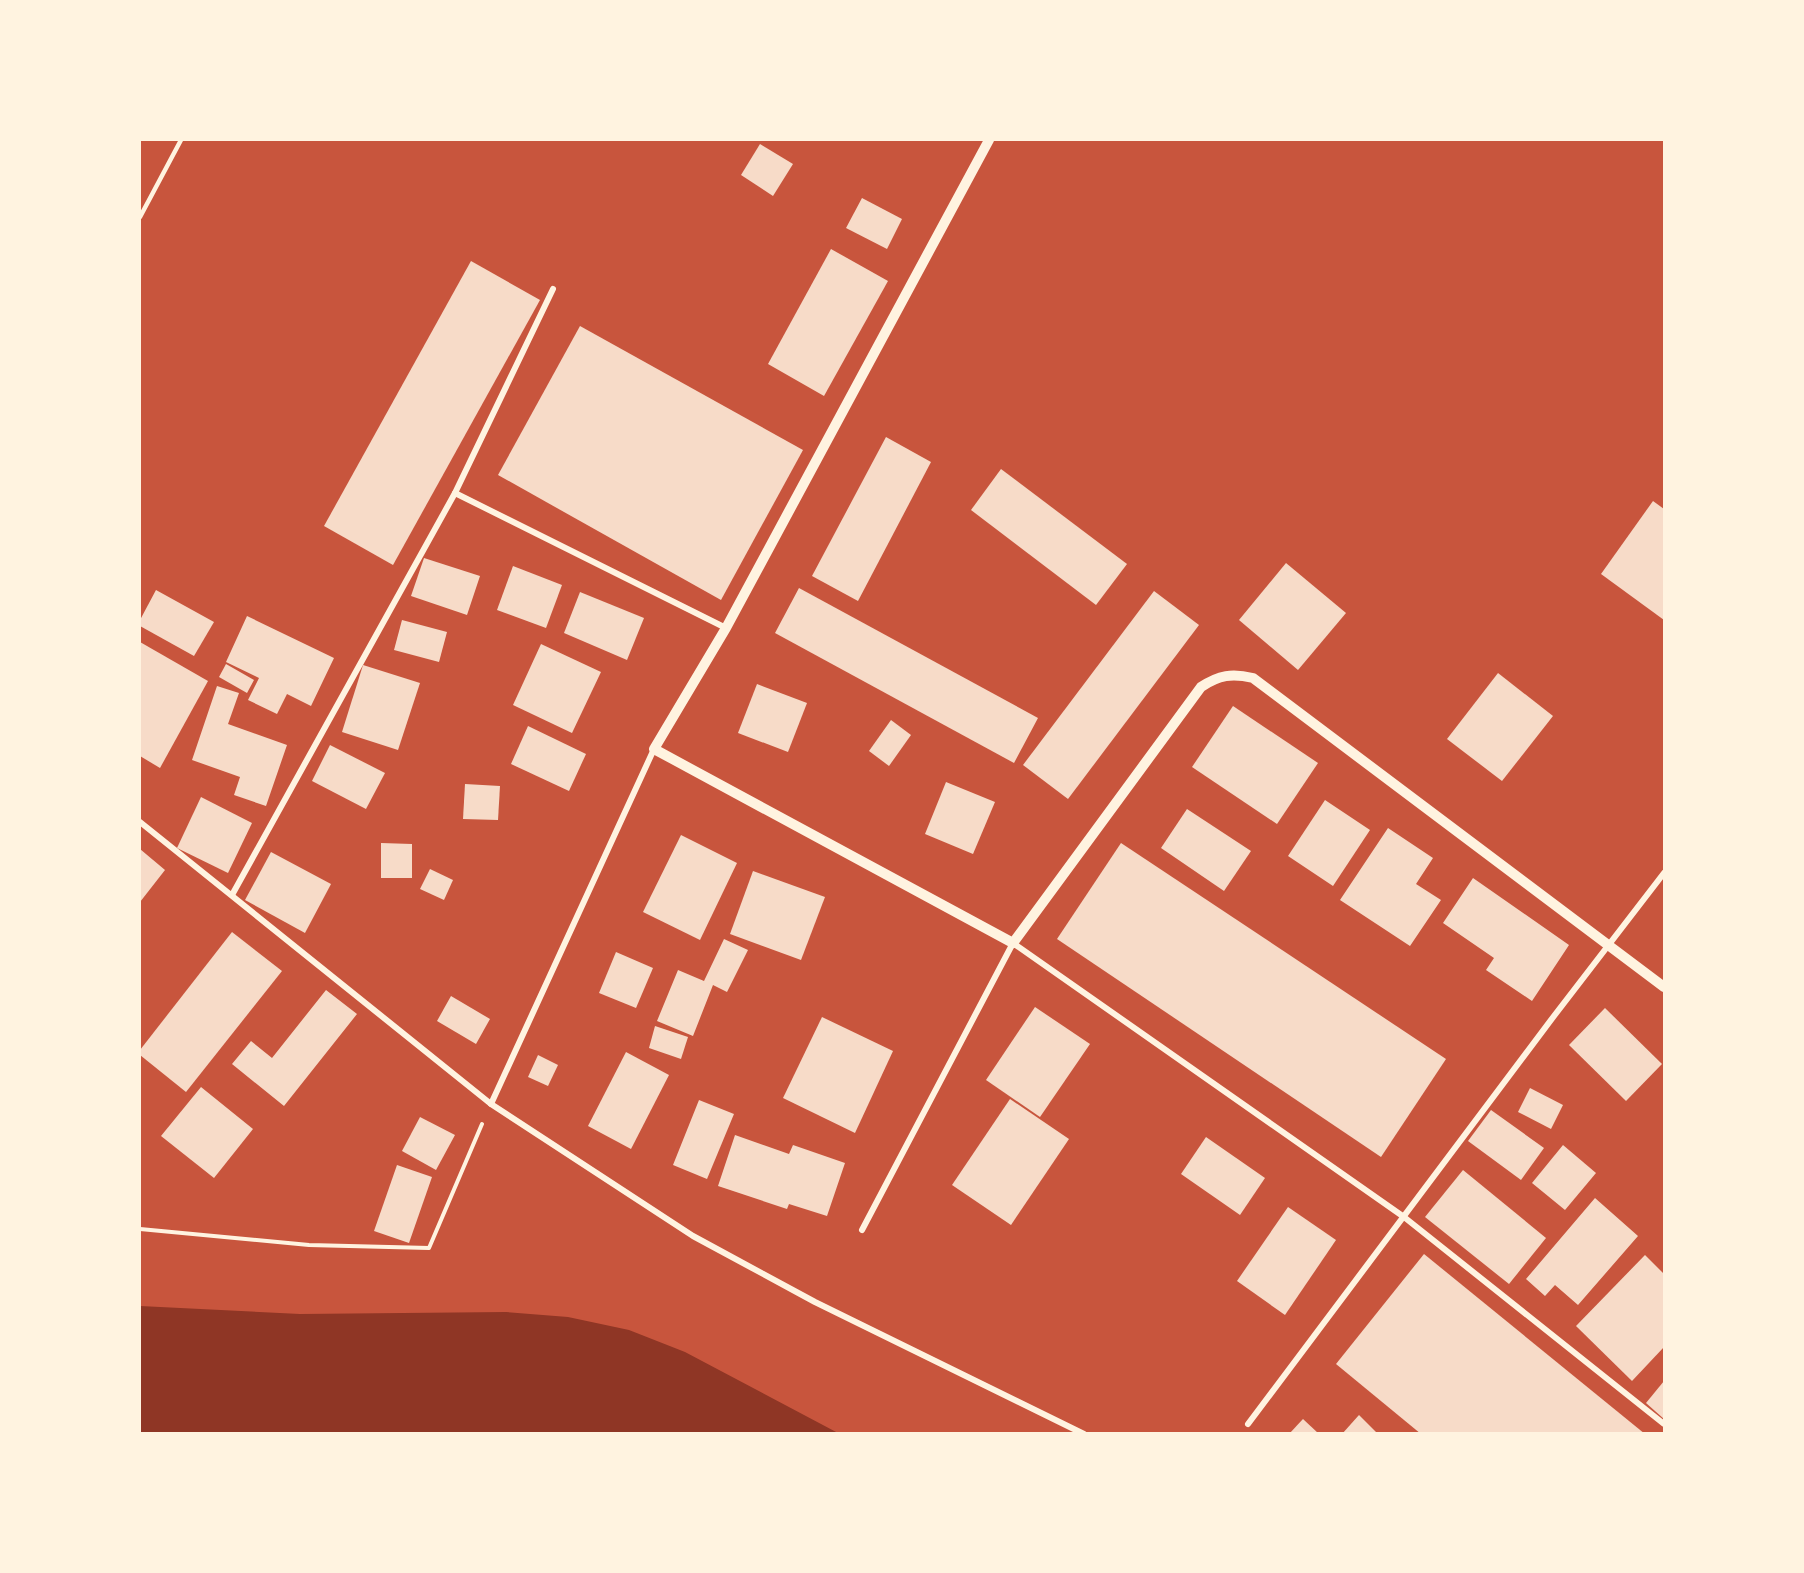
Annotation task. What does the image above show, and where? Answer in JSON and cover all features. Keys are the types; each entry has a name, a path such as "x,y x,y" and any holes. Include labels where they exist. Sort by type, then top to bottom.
{"street":[{"path":"491,1104 654,749 726,628 989,140"},
{"path":"232,895 454,493 553,289"},
{"path":"454,493 726,628"},
{"path":"862,1230 1013,943 1201,687 1217,676 1236,674 1253,678 1665,987"},
{"path":"654,749 1013,943 1404,1217 1665,1424"},
{"path":"140,822 491,1104 693,1236 815,1302 1084,1434"},
{"path":"1248,1424 1665,873"}],"lane":[{"path":"140,217 181,140"}],"path":[{"path":"140,1229 309,1245 429,1248 491,1104"}],"shaded area":[{"path":"140,1306 300,1314 506,1312 568,1317 629,1330 685,1352 838,1433 140,1433"}],"building":[{"path":"760,144 793,164 773,196 741,175"},
{"path":"862,198 902,219 887,249 846,228"},
{"path":"831,249 888,281 824,396 768,364"},
{"path":"471,261 540,300 393,565 324,526"},
{"path":"580,326 803,450 721,600 498,475"},
{"path":"886,437 931,462 858,601 812,576"},
{"path":"1001,469 1127,564 1096,605 971,510"},
{"path":"1653,501 1664,509 1664,620 1601,574"},
{"path":"424,558 480,576 467,615 411,596"},
{"path":"1286,563 1346,613 1298,670 1239,620"},
{"path":"513,566 562,585 546,628 497,610"},
{"path":"799,588 1038,718 1014,763 775,633"},
{"path":"156,590 214,622 194,656 140,626 140,620"},
{"path":"1154,591 1199,625 1068,799 1023,765"},
{"path":"580,592 644,618 627,660 564,633"},
{"path":"247,616 334,658 311,706 287,694 277,714 248,700 259,678 226,662"},
{"path":"402,620 447,632 439,662 394,650"},
{"path":"140,642 208,681 160,768 140,756"},
{"path":"541,644 601,672 572,733 513,705"},
{"path":"226,664 254,680 247,693 219,677"},
{"path":"363,665 420,683 398,750 342,732"},
{"path":"1498,673 1553,716 1502,781 1447,739"},
{"path":"757,684 807,703 788,752 738,733"},
{"path":"217,686 239,693 228,724 287,745 266,806 234,795 240,777 192,760"},
{"path":"1233,706 1318,763 1277,824 1192,767"},
{"path":"891,720 911,735 889,766 869,751"},
{"path":"528,726 586,754 569,791 511,764"},
{"path":"330,745 385,773 366,809 312,781"},
{"path":"946,782 995,802 973,854 925,834"},
{"path":"465,784 500,786 498,820 463,819"},
{"path":"201,797 252,823 228,873 177,848"},
{"path":"1325,800 1370,830 1333,886 1288,856"},
{"path":"1187,809 1251,851 1224,891 1161,848"},
{"path":"1388,828 1433,858 1416,884 1441,900 1410,946 1340,900"},
{"path":"681,835 737,863 700,940 643,912"},
{"path":"381,843 412,844 412,878 381,878"},
{"path":"1121,843 1446,1059 1381,1157 1057,939"},
{"path":"140,849 165,870 140,902"},
{"path":"271,852 331,884 305,933 245,900"},
{"path":"430,869 453,880 444,900 420,889"},
{"path":"753,871 825,897 801,960 730,934"},
{"path":"1473,878 1569,945 1532,1001 1486,970 1494,958 1443,923"},
{"path":"232,932 282,971 186,1092 140,1055 140,1050"},
{"path":"724,939 748,950 727,992 713,985 693,1036 657,1021 678,970 704,981"},
{"path":"616,952 653,968 636,1008 599,993"},
{"path":"326,990 357,1014 284,1106 232,1064 251,1041 272,1058"},
{"path":"451,996 490,1019 476,1044 437,1021"},
{"path":"1035,1007 1090,1044 1040,1117 986,1080"},
{"path":"1605,1008 1662,1064 1626,1101 1569,1045"},
{"path":"822,1017 893,1051 855,1133 783,1098"},
{"path":"655,1026 688,1037 681,1059 649,1048"},
{"path":"626,1052 669,1075 631,1149 588,1126"},
{"path":"538,1055 558,1065 548,1086 528,1077"},
{"path":"201,1087 253,1129 214,1178 161,1136"},
{"path":"1530,1088 1563,1105 1551,1129 1518,1112"},
{"path":"1010,1099 1069,1139 1011,1225 952,1185"},
{"path":"699,1100 734,1114 707,1179 673,1165"},
{"path":"1491,1110 1544,1148 1521,1180 1468,1141"},
{"path":"420,1117 455,1135 436,1170 402,1151"},
{"path":"735,1135 789,1154 793,1145 845,1163 827,1216 789,1204 787,1209 718,1186"},
{"path":"1206,1137 1265,1178 1240,1215 1181,1174"},
{"path":"1563,1145 1596,1173 1565,1210 1532,1183"},
{"path":"397,1165 432,1177 409,1243 374,1231"},
{"path":"1463,1170 1546,1238 1509,1284 1425,1217"},
{"path":"1595,1198 1638,1236 1578,1305 1555,1285 1545,1296 1526,1279"},
{"path":"1288,1207 1336,1240 1285,1315 1237,1281"},
{"path":"1424,1254 1645,1434 1421,1434 1336,1364"},
{"path":"1645,1255 1664,1274 1664,1347 1632,1381 1576,1326"},
{"path":"1664,1381 1664,1419 1646,1403"},
{"path":"1359,1415 1378,1434 1342,1434"},
{"path":"1303,1419 1319,1434 1289,1434"}]}
